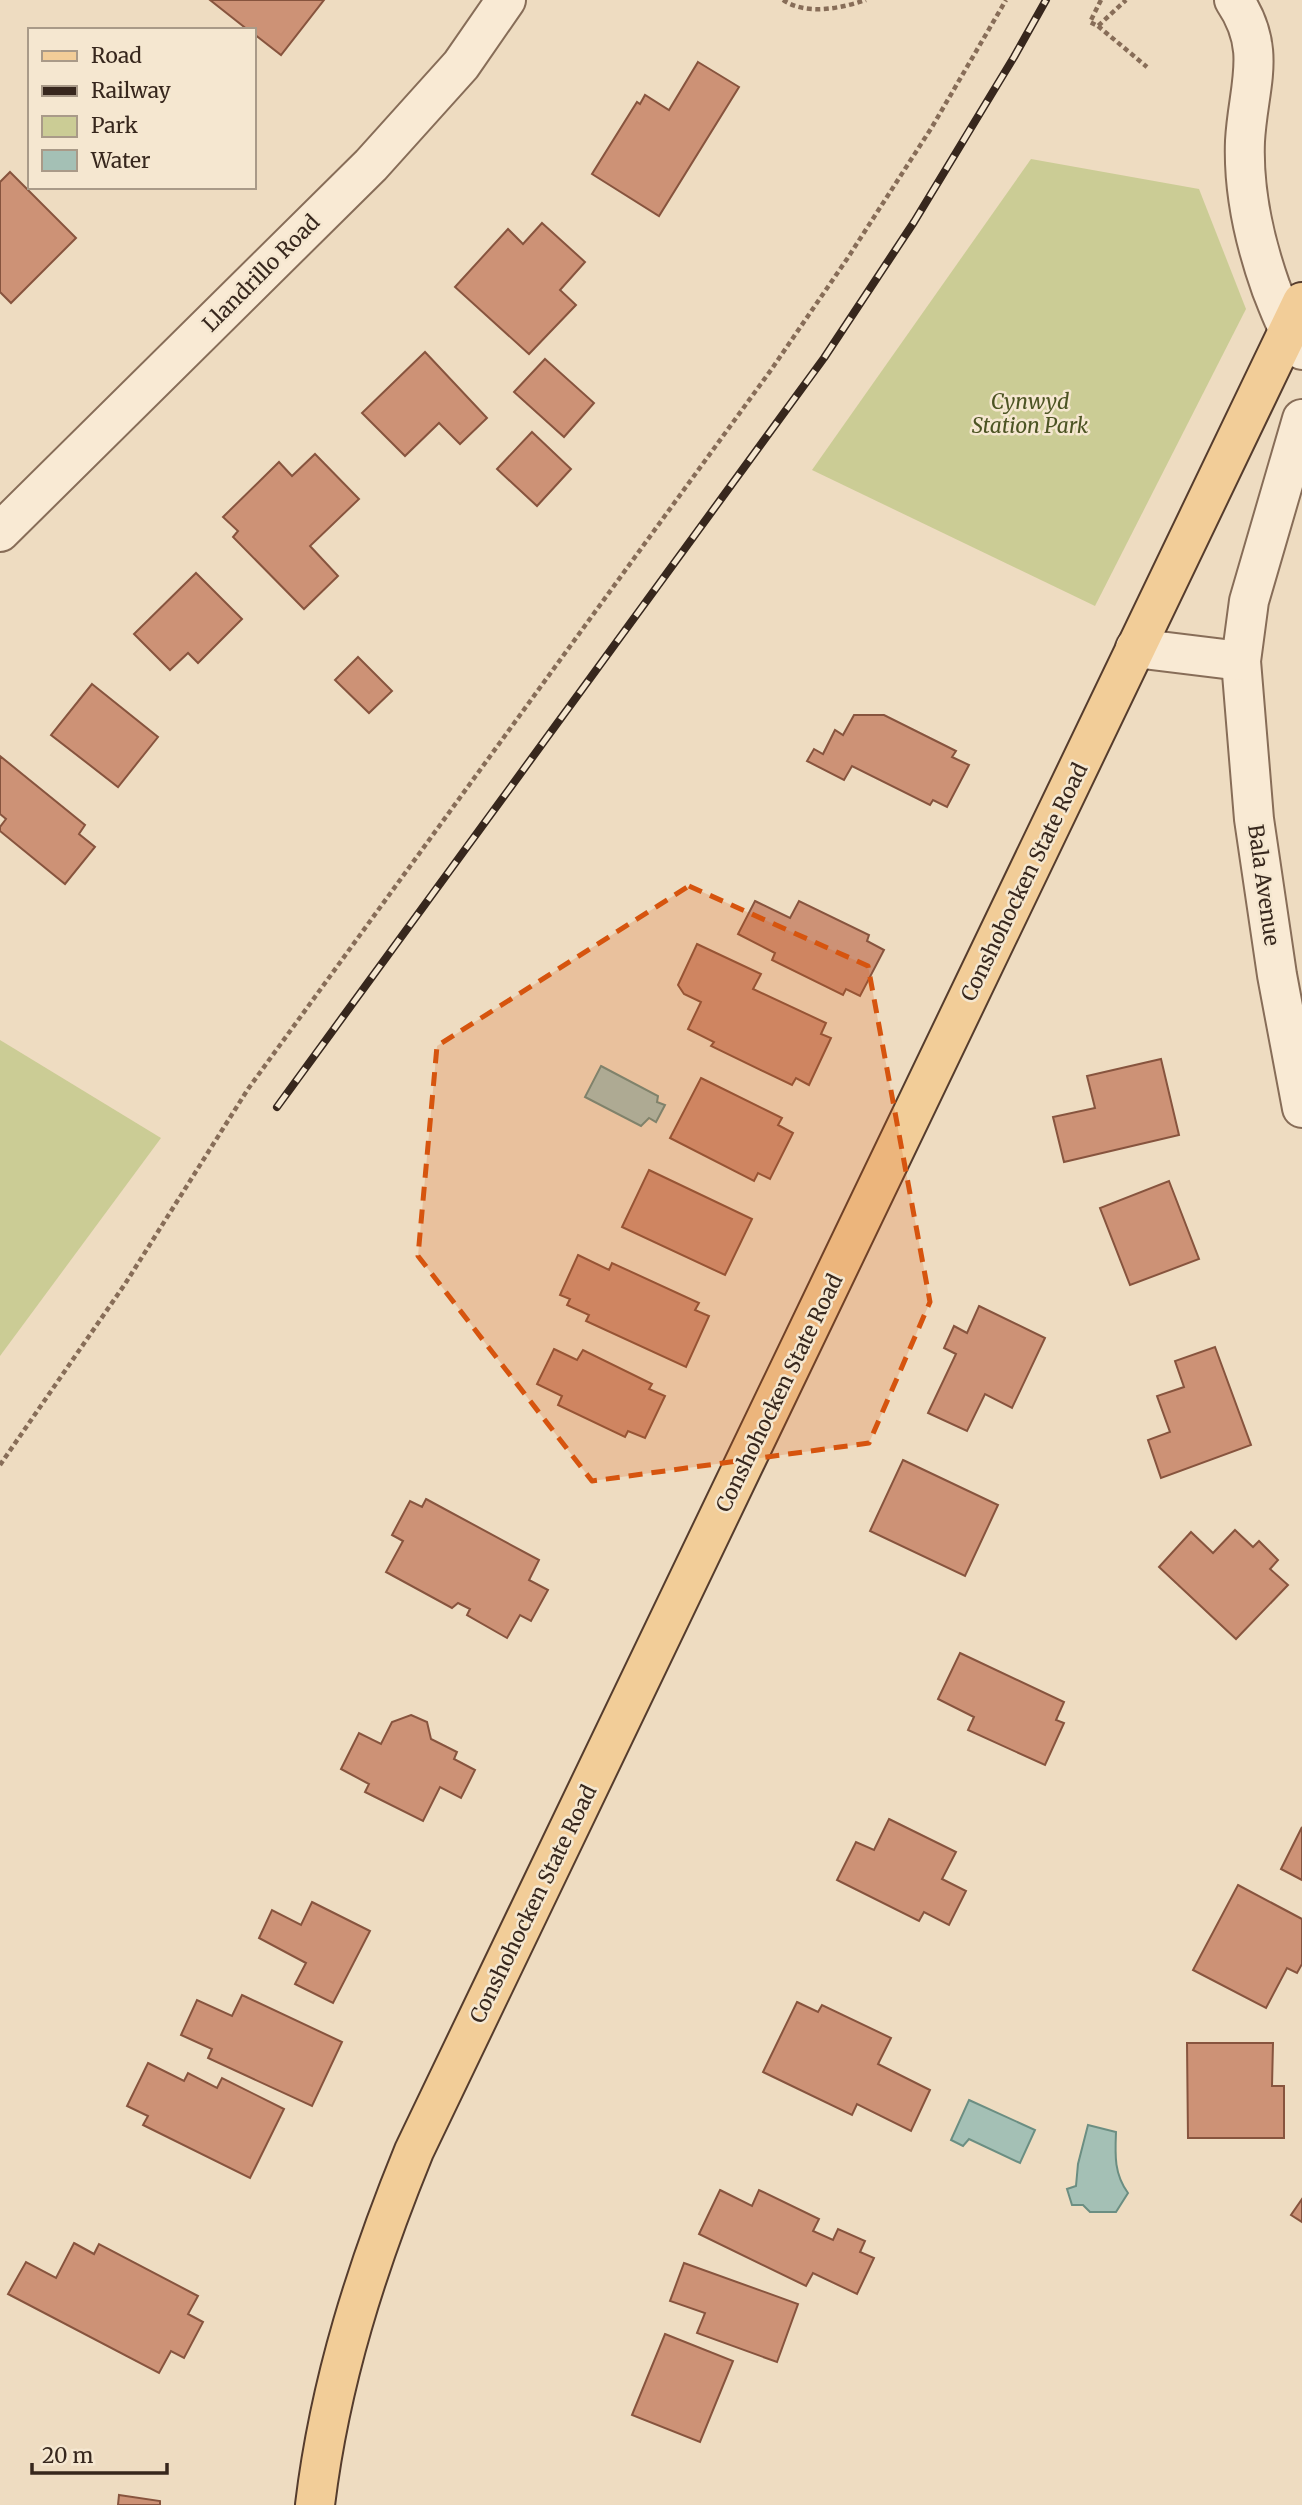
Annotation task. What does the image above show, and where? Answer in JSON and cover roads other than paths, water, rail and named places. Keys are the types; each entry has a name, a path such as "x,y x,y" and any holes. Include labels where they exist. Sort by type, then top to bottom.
{"main road":[{"name":"Conshohocken State Road","path":"315,2505 333,2395 355,2311 383,2228 414,2151 1135,648 1297,328"}],"street":[{"name":"Llandrillo Road","path":"0,532 371,165 461,65 506,0"},
{"path":"1234,0 1245,16 1254,41 1244,180 1251,222 1260,256 1297,328"},
{"name":"Bala Avenue","path":"1302,419 1249,601 1241,661 1254,820 1277,975 1302,1108"},
{"path":"1135,648 1241,661"}],"water":[{"path":"601,1066 658,1096 657,1102 665,1105 656,1122 649,1118 641,1126 585,1097"},
{"path":"969,2100 1035,2130 1020,2163 969,2139 963,2146 951,2140"},
{"path":"1088,2125 1116,2132 1118,2171 1128,2193 1116,2212 1090,2212 1083,2205 1072,2205 1067,2189 1076,2186 1078,2164"}],"railway":[{"path":"277,1107 824,358 914,222 1046,0"}],"park label":[{"name":"Cynwyd Station Park","path":"1030,413"}]}
